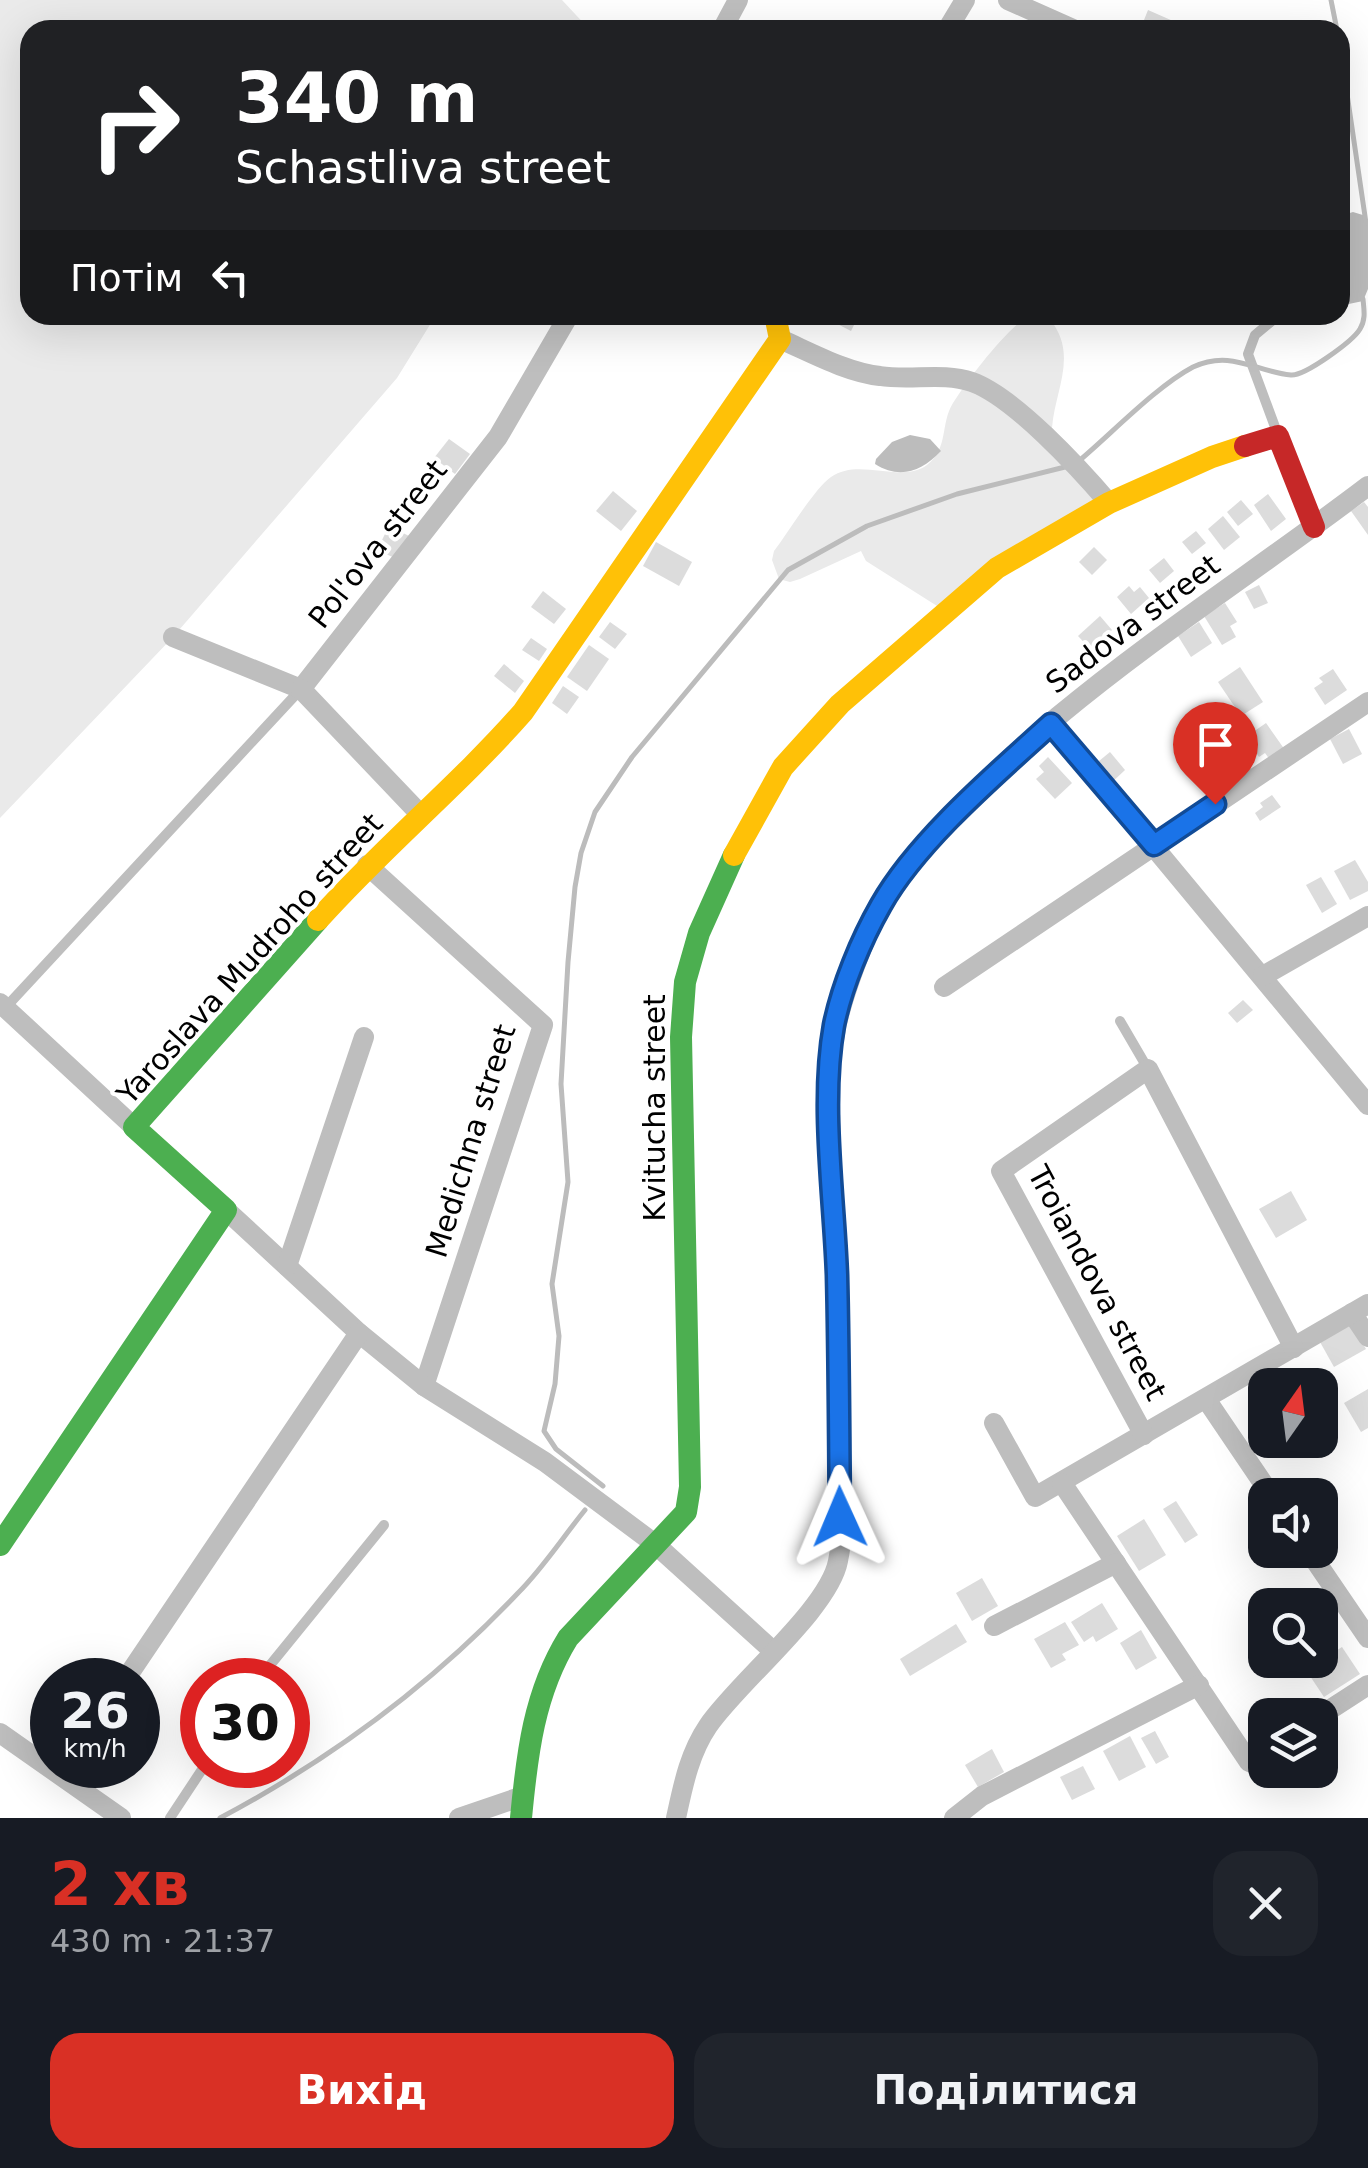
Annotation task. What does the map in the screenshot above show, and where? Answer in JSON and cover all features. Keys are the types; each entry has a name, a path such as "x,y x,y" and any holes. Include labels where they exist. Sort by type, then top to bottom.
{"street":[{"path":"1008,0 1053,20"},
{"name":"Pol'ova street","path":"301,689 498,437 562,325"},
{"name":"Yaroslava Mudroho street","path":"226,1210 134,1127 367,865 474,768 523,712 771,325"},
{"path":"778,325 860,373 952,377 975,383 1051,442 1109,502"},
{"path":"1278,436 1314,527"},
{"name":"Kvitucha street","path":"522,1807 540,1694 554,1657 686,1512 690,1487 682,1008 691,956 746,830 783,766 840,704 997,568 1109,502 1212,456 1278,436"},
{"name":"Sadova street","path":"676,1818 687,1766 708,1727 814,1607 838,1564 832,1048 839,1005 866,937 895,883 968,800 1051,724 1368,486"},
{"path":"173,637 301,689 421,816"},
{"path":"944,986 1368,702"},
{"path":"1051,724 1368,1105"},
{"name":"Medichna street","path":"367,865 543,1025 424,1386"},
{"path":"1263,976 1368,916"},
{"path":"3,1005 134,1127"},
{"path":"287,1266 364,1037"},
{"path":"1148,1068 1294,1348"},
{"name":"Troiandova street","path":"1144,1435 1001,1171 1148,1068"},
{"path":"0,1545 226,1210 359,1333 424,1386 545,1462 654,1544 773,1651"},
{"path":"994,1423 1035,1497 1360,1308 1368,1337"},
{"path":"140,1658 359,1333"},
{"path":"1206,1399 1259,1478"},
{"path":"1062,1482 1248,1760"},
{"path":"994,1626 1116,1563"},
{"path":"1320,1568 1368,1638"},
{"path":"954,1818 982,1796 1199,1685"},
{"path":"1338,1705 1368,1686"},
{"path":"0,1733 30,1750"},
{"path":"85,1788 121,1818"},
{"path":"459,1818 522,1807"}],"lane":[{"path":"1268,325 1255,336 1248,354 1278,436"},
{"path":"3,1005 301,689"},
{"path":"1120,1020 1148,1068"},
{"path":"276,1658 384,1525"},
{"path":"170,1818 190,1788"}],"shaded area":[{"path":"0,0 562,0 581,20 20,20 20,325 430,325 397,378 173,637 0,818"},
{"path":"1350,213 1366,216 1368,289 1363,301 1350,304"},
{"path":"1016,325 1054,325 1064,358 1052,428 1109,503 945,611 866,561 861,551 800,579 779,579 772,560 774,551 824,483 854,469 905,472 927,465 939,451 949,411 960,392"},
{"path":"910,435 930,439 941,451 910,471 893,472 875,464 892,442"}],"building":[{"path":"1148,10 1171,20 1144,20"},
{"path":"449,439 470,454 455,474 434,458"},
{"path":"613,491 637,511 621,531 596,511"},
{"path":"1268,494 1286,519 1271,531 1254,505"},
{"path":"1241,500 1253,514 1238,526 1227,512"},
{"path":"1364,502 1368,507 1368,535 1351,511"},
{"path":"1223,516 1240,537 1224,550 1208,529"},
{"path":"389,526 409,536 397,559 377,550"},
{"path":"1196,531 1206,543 1192,554 1182,542"},
{"path":"656,542 692,562 679,586 643,566"},
{"path":"1094,547 1107,560 1092,575 1079,562"},
{"path":"1164,558 1174,571 1160,583 1149,570"},
{"path":"1259,585 1268,603 1254,609 1245,592"},
{"path":"1129,586 1134,592 1140,587 1149,598 1131,614 1117,597"},
{"path":"543,591 566,609 554,624 531,607"},
{"path":"1225,603 1237,622 1230,626 1236,637 1222,645 1204,616"},
{"path":"1100,616 1112,630 1092,651 1078,636"},
{"path":"610,622 627,634 615,649 599,637"},
{"path":"1199,622 1212,643 1191,657 1178,636"},
{"path":"531,638 547,649 539,661 522,650"},
{"path":"589,645 609,659 587,691 567,677"},
{"path":"504,664 524,681 515,693 494,676"},
{"path":"1240,667 1263,702 1241,716 1218,682"},
{"path":"1333,669 1347,690 1325,705 1314,688 1323,682 1319,678"},
{"path":"563,686 579,697 567,714 552,703"},
{"path":"1266,723 1285,750 1270,760 1265,753 1259,757 1246,737"},
{"path":"1349,729 1362,754 1343,764 1330,739"},
{"path":"1110,752 1125,770 1109,785 1093,766"},
{"path":"1048,757 1072,783 1055,799 1036,779 1044,772 1039,766"},
{"path":"1272,795 1281,807 1260,821 1255,813 1263,807 1260,803"},
{"path":"1355,860 1368,882 1368,891 1350,900 1334,871"},
{"path":"1321,877 1337,904 1322,913 1306,885"},
{"path":"1243,1000 1253,1010 1237,1023 1228,1013"},
{"path":"1291,1191 1307,1220 1276,1238 1259,1209"},
{"path":"1351,1324 1366,1349 1334,1367 1320,1342"},
{"path":"1368,1389 1368,1428 1361,1432 1344,1403"},
{"path":"1176,1501 1198,1535 1185,1543 1163,1509"},
{"path":"1144,1519 1166,1555 1139,1571 1117,1536"},
{"path":"982,1578 998,1606 972,1621 956,1593"},
{"path":"1102,1603 1118,1629 1096,1642 1093,1636 1084,1642 1071,1622"},
{"path":"1065,1622 1079,1645 1062,1654 1066,1660 1051,1668 1034,1639"},
{"path":"956,1624 967,1642 910,1676 900,1659"},
{"path":"1141,1630 1157,1658 1136,1670 1120,1643"},
{"path":"1342,1647 1360,1674 1324,1697 1311,1678 1338,1678 1338,1650"},
{"path":"1155,1731 1169,1757 1156,1764 1141,1738"},
{"path":"1130,1736 1146,1767 1119,1781 1103,1751"},
{"path":"992,1749 1004,1772 978,1787 965,1765"},
{"path":"1083,1766 1095,1789 1072,1800 1060,1777"}],"waterway":[{"path":"1331,0 1335,20"},
{"path":"1350,114 1366,223"},
{"path":"1080,460 1150,398 1193,367 1219,360 1291,375 1317,364 1360,329 1363,299"},
{"path":"603,1486 556,1449 544,1431 555,1384 559,1336 552,1284 568,1182 561,1084 568,962 581,853 595,812 632,757 788,570 867,526 957,494 1065,467"},
{"path":"220,1818 302,1771 415,1689 485,1627 527,1583 585,1510"}],"traffic: fast":[{"path":"521,1818 534,1725 556,1659 568,1638 686,1512 690,1487 681,1037 685,982 699,933 734,855"},
{"path":"0,1545 226,1210 134,1127 318,920"}],"traffic: slow":[{"path":"318,920 523,712 780,339 777,325"},
{"path":"734,855 783,767 840,704 997,568 1109,503 1245,446"}],"traffic: jam":[{"path":"1245,446 1278,436 1314,527"}],"route":[{"path":"840,1517 830,1112 832,1048 839,1005 880,908 895,883 968,800 1051,724 1154,845 1215,804"}]}
